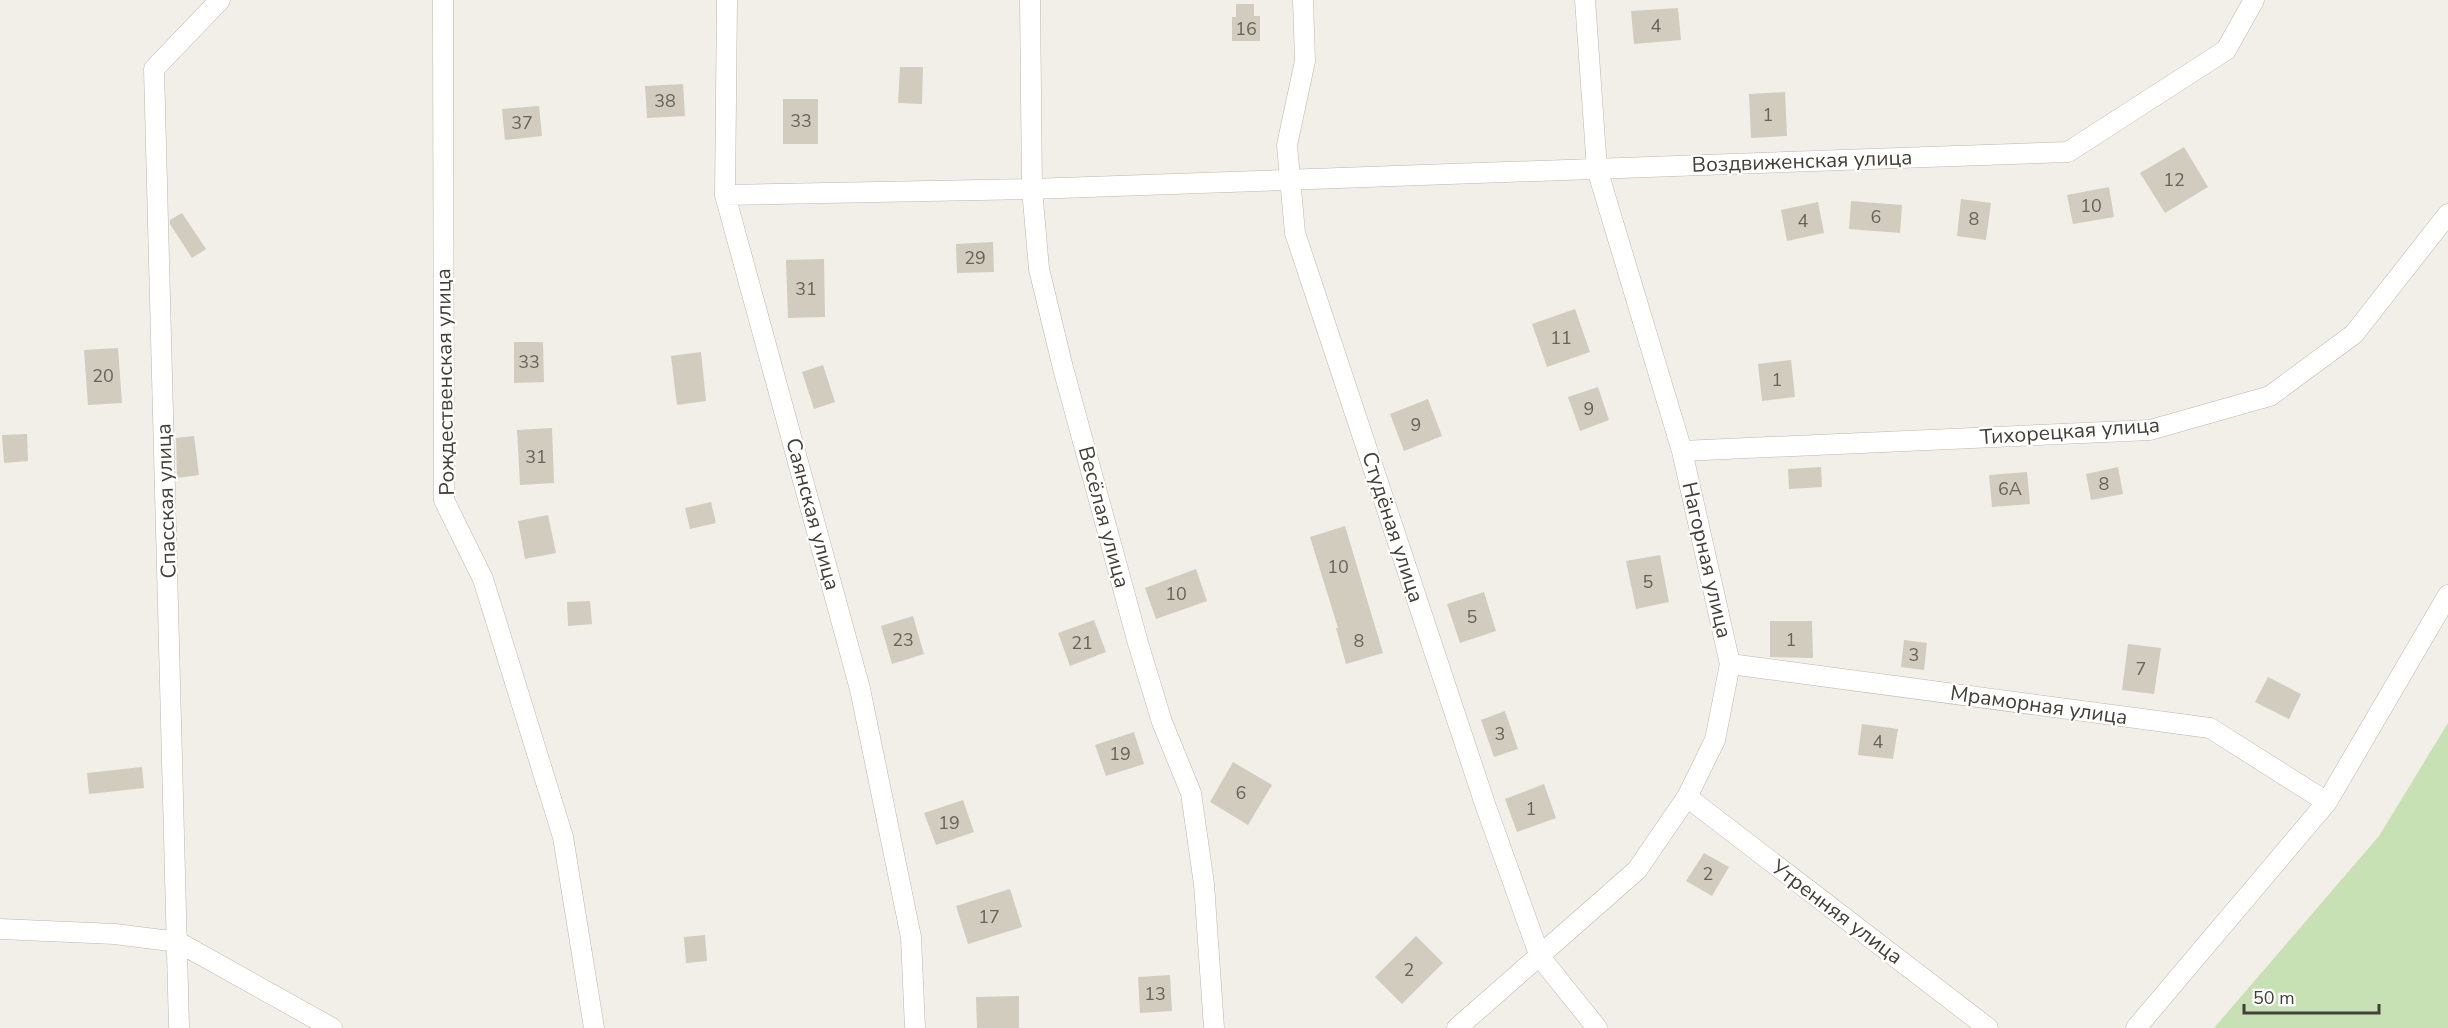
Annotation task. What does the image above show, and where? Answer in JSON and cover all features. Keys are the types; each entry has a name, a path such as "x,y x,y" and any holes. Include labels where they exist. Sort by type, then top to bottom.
{"street":[{"name":"Спасская улица","path":"179,1028 154,69 220,0"},
{"name":"Рождественская улица","path":"443,0 444,500 483,579 563,837 594,1028"},
{"name":"Саянская улица","path":"727,0 725,195 861,689 911,937 915,1028"},
{"name":"Весёлая улица","path":"1030,0 1032,189 1039,269 1062,368 1148,677 1162,722 1191,793 1204,884 1214,1028"},
{"name":"Студёная улица","path":"1303,0 1305,61 1287,145 1295,232 1486,807 1540,957 1597,1028"},
{"name":"Нагорная улица","path":"1457,1028 1637,870 1687,797 1714,740 1730,664 1682,451 1597,168 1585,0"},
{"name":"Воздвиженская улица","path":"725,195 1032,189 2068,152 2226,50 2254,0"},
{"name":"Тихорецкая улица","path":"1682,451 2150,430 2270,396 2354,334 2448,214"},
{"path":"2136,1028 2327,802 2448,595"},
{"name":"Мраморная улица","path":"1730,664 2210,728 2327,802"},
{"name":"Утренняя улица","path":"1687,797 1988,1028"},
{"path":"0,929 115,934 178,942 332,1028"}],"green space":[{"path":"2448,723 2448,1028 2214,1028 2379,836"}],"building":[{"path":"1236,4 1254,4 1254,16 1260,16 1260,41 1232,41 1232,17 1236,17"},
{"path":"1678,8 1681,40 1634,44 1631,11"},
{"path":"900,67 923,67 922,104 898,103"},
{"path":"683,84 685,116 647,118 645,86"},
{"path":"1785,92 1787,136 1751,138 1749,94"},
{"path":"783,99 818,99 818,144 783,144"},
{"path":"539,106 542,136 505,140 502,109"},
{"path":"2184,147 2208,187 2165,213 2140,173"},
{"path":"2109,187 2114,217 2073,224 2067,195"},
{"path":"1961,199 1991,203 1986,240 1957,236"},
{"path":"1851,201 1902,205 1900,233 1849,229"},
{"path":"1818,202 1824,233 1787,241 1781,210"},
{"path":"182,213 206,249 192,258 170,224 170,220"},
{"path":"993,242 994,272 957,273 956,244"},
{"path":"824,259 825,317 788,318 786,260"},
{"path":"1575,309 1590,352 1547,367 1532,324"},
{"path":"514,342 543,342 544,382 514,383"},
{"path":"118,348 122,403 88,405 84,350"},
{"path":"701,352 706,401 677,405 671,356"},
{"path":"1791,360 1795,397 1762,401 1758,364"},
{"path":"823,365 835,402 814,409 802,372"},
{"path":"1598,387 1609,420 1580,431 1568,397"},
{"path":"1428,399 1442,436 1404,451 1390,414"},
{"path":"552,428 554,483 520,485 517,430"},
{"path":"27,434 28,461 4,463 2,435"},
{"path":"194,436 199,475 177,478 176,438"},
{"path":"1821,467 1822,487 1789,489 1788,469"},
{"path":"2118,467 2123,494 2091,500 2086,474"},
{"path":"2027,472 2030,504 1992,507 1989,475"},
{"path":"711,502 716,523 690,529 685,508"},
{"path":"548,515 556,553 525,559 518,521"},
{"path":"1345,526 1383,653 1346,664 1336,628 1338,628 1310,537"},
{"path":"1660,555 1669,602 1636,609 1626,561"},
{"path":"1196,569 1207,601 1156,619 1145,588"},
{"path":"1484,592 1496,631 1460,643 1447,604"},
{"path":"590,601 592,624 568,626 567,602"},
{"path":"913,616 924,654 892,664 881,626"},
{"path":"1094,620 1106,652 1070,666 1058,633"},
{"path":"1770,621 1812,621 1813,658 1770,657"},
{"path":"1904,640 1927,643 1924,670 1901,667"},
{"path":"2128,644 2161,648 2154,694 2122,690"},
{"path":"2268,677 2301,694 2289,719 2255,702"},
{"path":"1505,711 1518,749 1494,757 1481,720"},
{"path":"1862,724 1898,729 1893,759 1858,755"},
{"path":"1134,732 1144,764 1106,776 1095,745"},
{"path":"1233,762 1272,785 1248,825 1210,802"},
{"path":"142,767 144,788 89,794 87,773"},
{"path":"1544,784 1556,818 1517,832 1505,799"},
{"path":"963,800 974,832 936,845 924,813"},
{"path":"1704,853 1729,867 1712,896 1686,881"},
{"path":"1010,889 1022,927 968,944 956,906"},
{"path":"705,935 707,961 686,963 684,937"},
{"path":"1416,936 1443,963 1402,1004 1375,977"},
{"path":"1170,975 1172,1011 1140,1013 1138,977"},
{"path":"1019,996 1019,1028 977,1028 976,997"}]}
